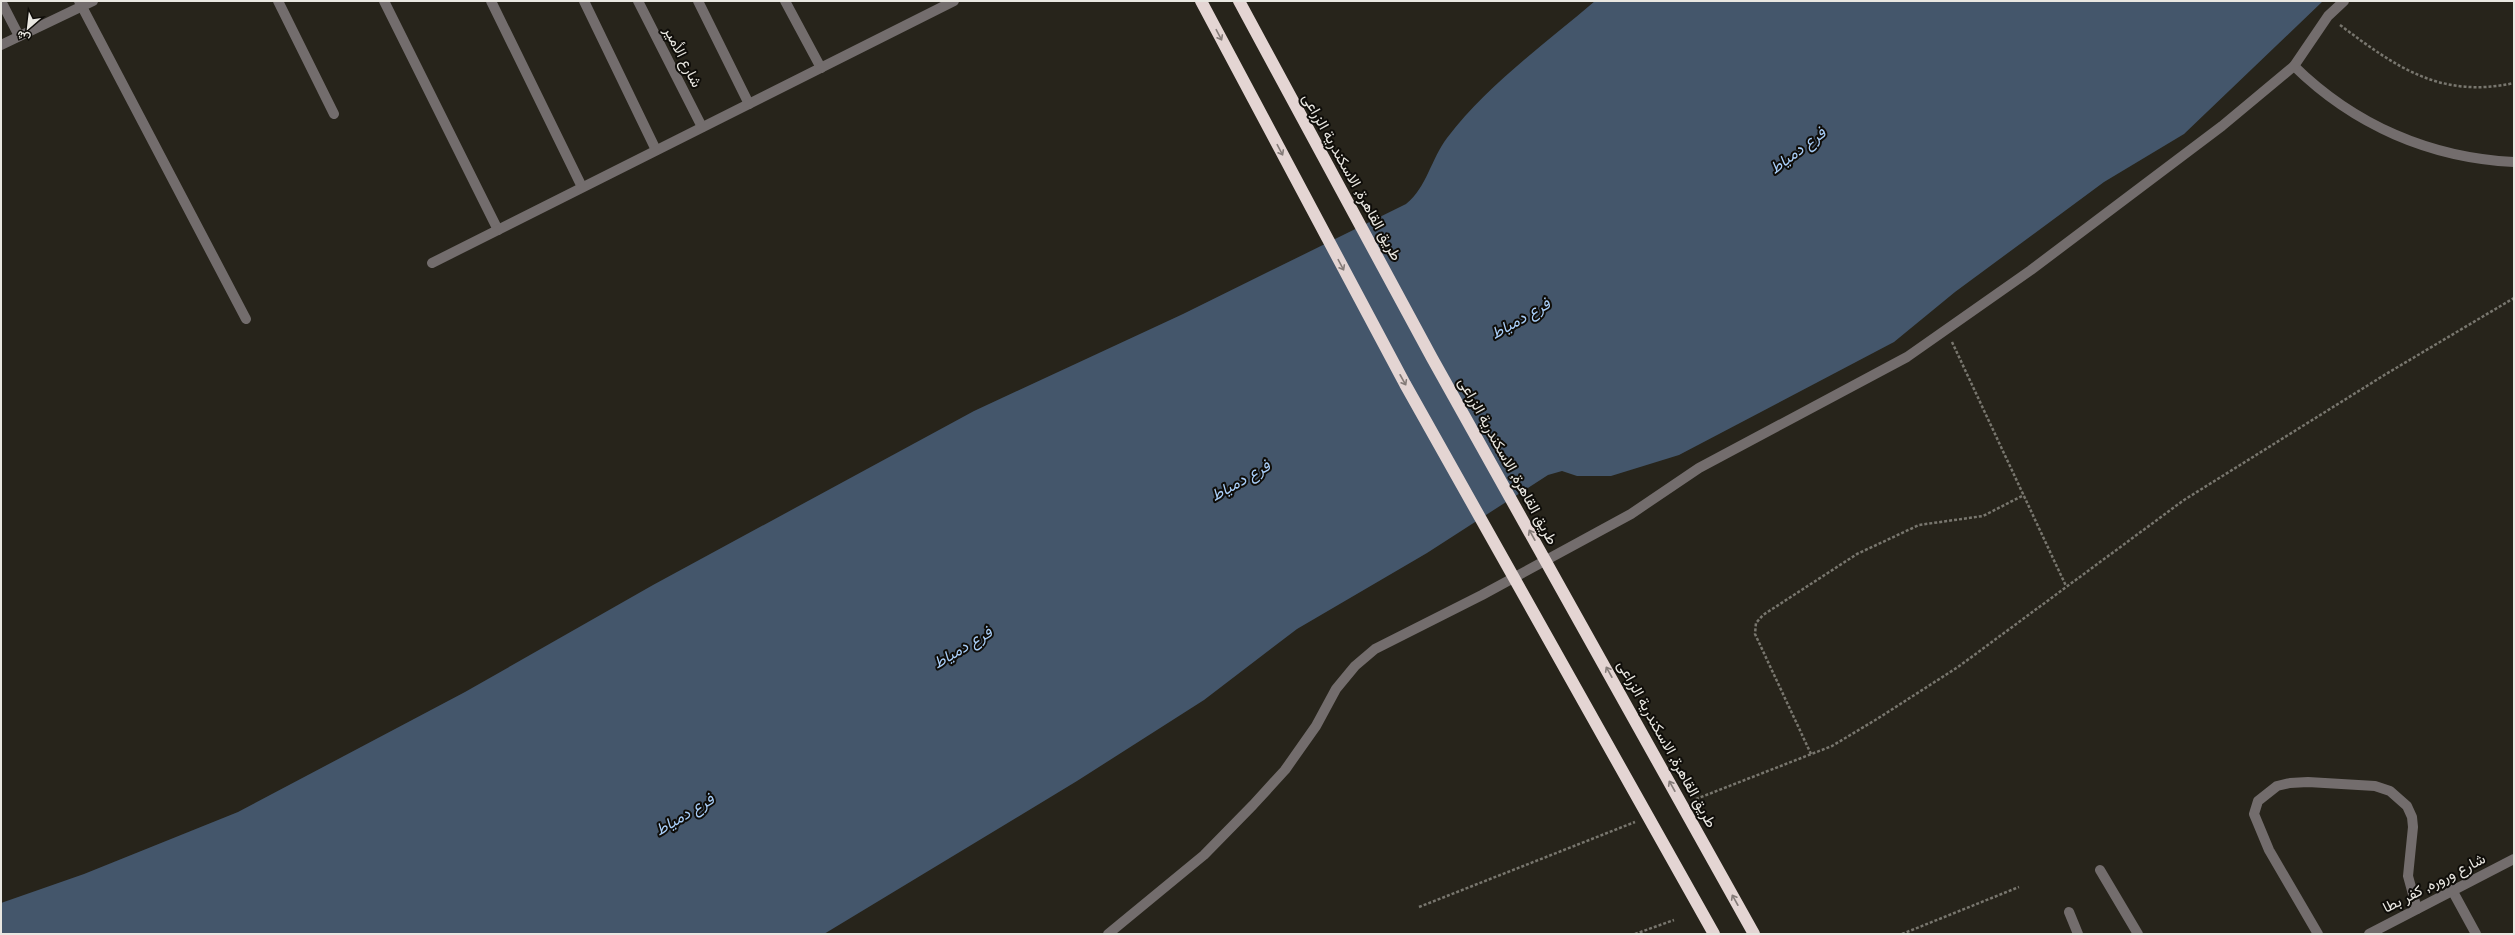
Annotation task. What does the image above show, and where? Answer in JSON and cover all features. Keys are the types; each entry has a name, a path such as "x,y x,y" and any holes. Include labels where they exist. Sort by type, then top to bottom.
{"highway":[{"path":"1201,1 1401,377 1714,934"},
{"name":"طريق القاهرة, الاسكندرية الزراعى","path":"1239,1 1432,358 1754,934"}],"street":[{"path":"1,1 19,36"},
{"path":"1,45 81,4 93,1"},
{"path":"278,1 334,114"},
{"path":"384,1 498,230"},
{"path":"491,1 582,187"},
{"path":"584,1 656,150"},
{"name":"شارع الأمير","path":"638,1 702,128"},
{"path":"698,1 749,104"},
{"path":"785,1 821,68"},
{"path":"432,263 954,1"},
{"path":"1108,934 1204,855 1253,805 1285,770 1316,726 1341,683 1354,666 1375,649 1482,595 1631,514 1699,468 1907,357 2031,270 2222,126 2294,66 2328,16 2344,1"},
{"path":"81,4 246,318"},
{"path":"2294,66 2349,111 2398,137 2445,152 2487,160 2514,162"},
{"path":"2318,934 2269,850 2254,814 2258,801 2277,786 2308,782 2376,786 2399,798 2407,806 2413,828 2408,876 2416,908"},
{"name":"شارع وروره, كفر بطا","path":"2369,934 2416,908 2514,859"},
{"path":"2100,870 2138,934"},
{"path":"2452,890 2476,934"},
{"path":"2069,912 2078,934"}],"path":[{"path":"2328,16 2402,68 2432,81 2464,87 2497,87 2514,83"},
{"path":"1693,800 1838,742 1951,671 2184,500 2386,374 2514,298"},
{"path":"1946,329 2066,586"},
{"path":"1811,754 1756,634 1756,623 1763,615 1857,554 1920,525 1983,516 2024,495"},
{"path":"1419,907 1641,820"},
{"path":"1902,934 2019,887"},
{"path":"1635,934 1674,920"}],"water":[{"name":"فرع دمياط","path":"1595,1 2323,1 2184,134 2104,182 1955,292 1894,342 1679,455 1611,476 1577,476 1562,471 1548,475 1427,553 1297,629 1204,700 1077,781 824,934 1,934 1,903 84,874 238,812 465,692 653,585 974,411 1183,314 1406,204 1419,189 1442,146 1463,118 1518,65"}]}
